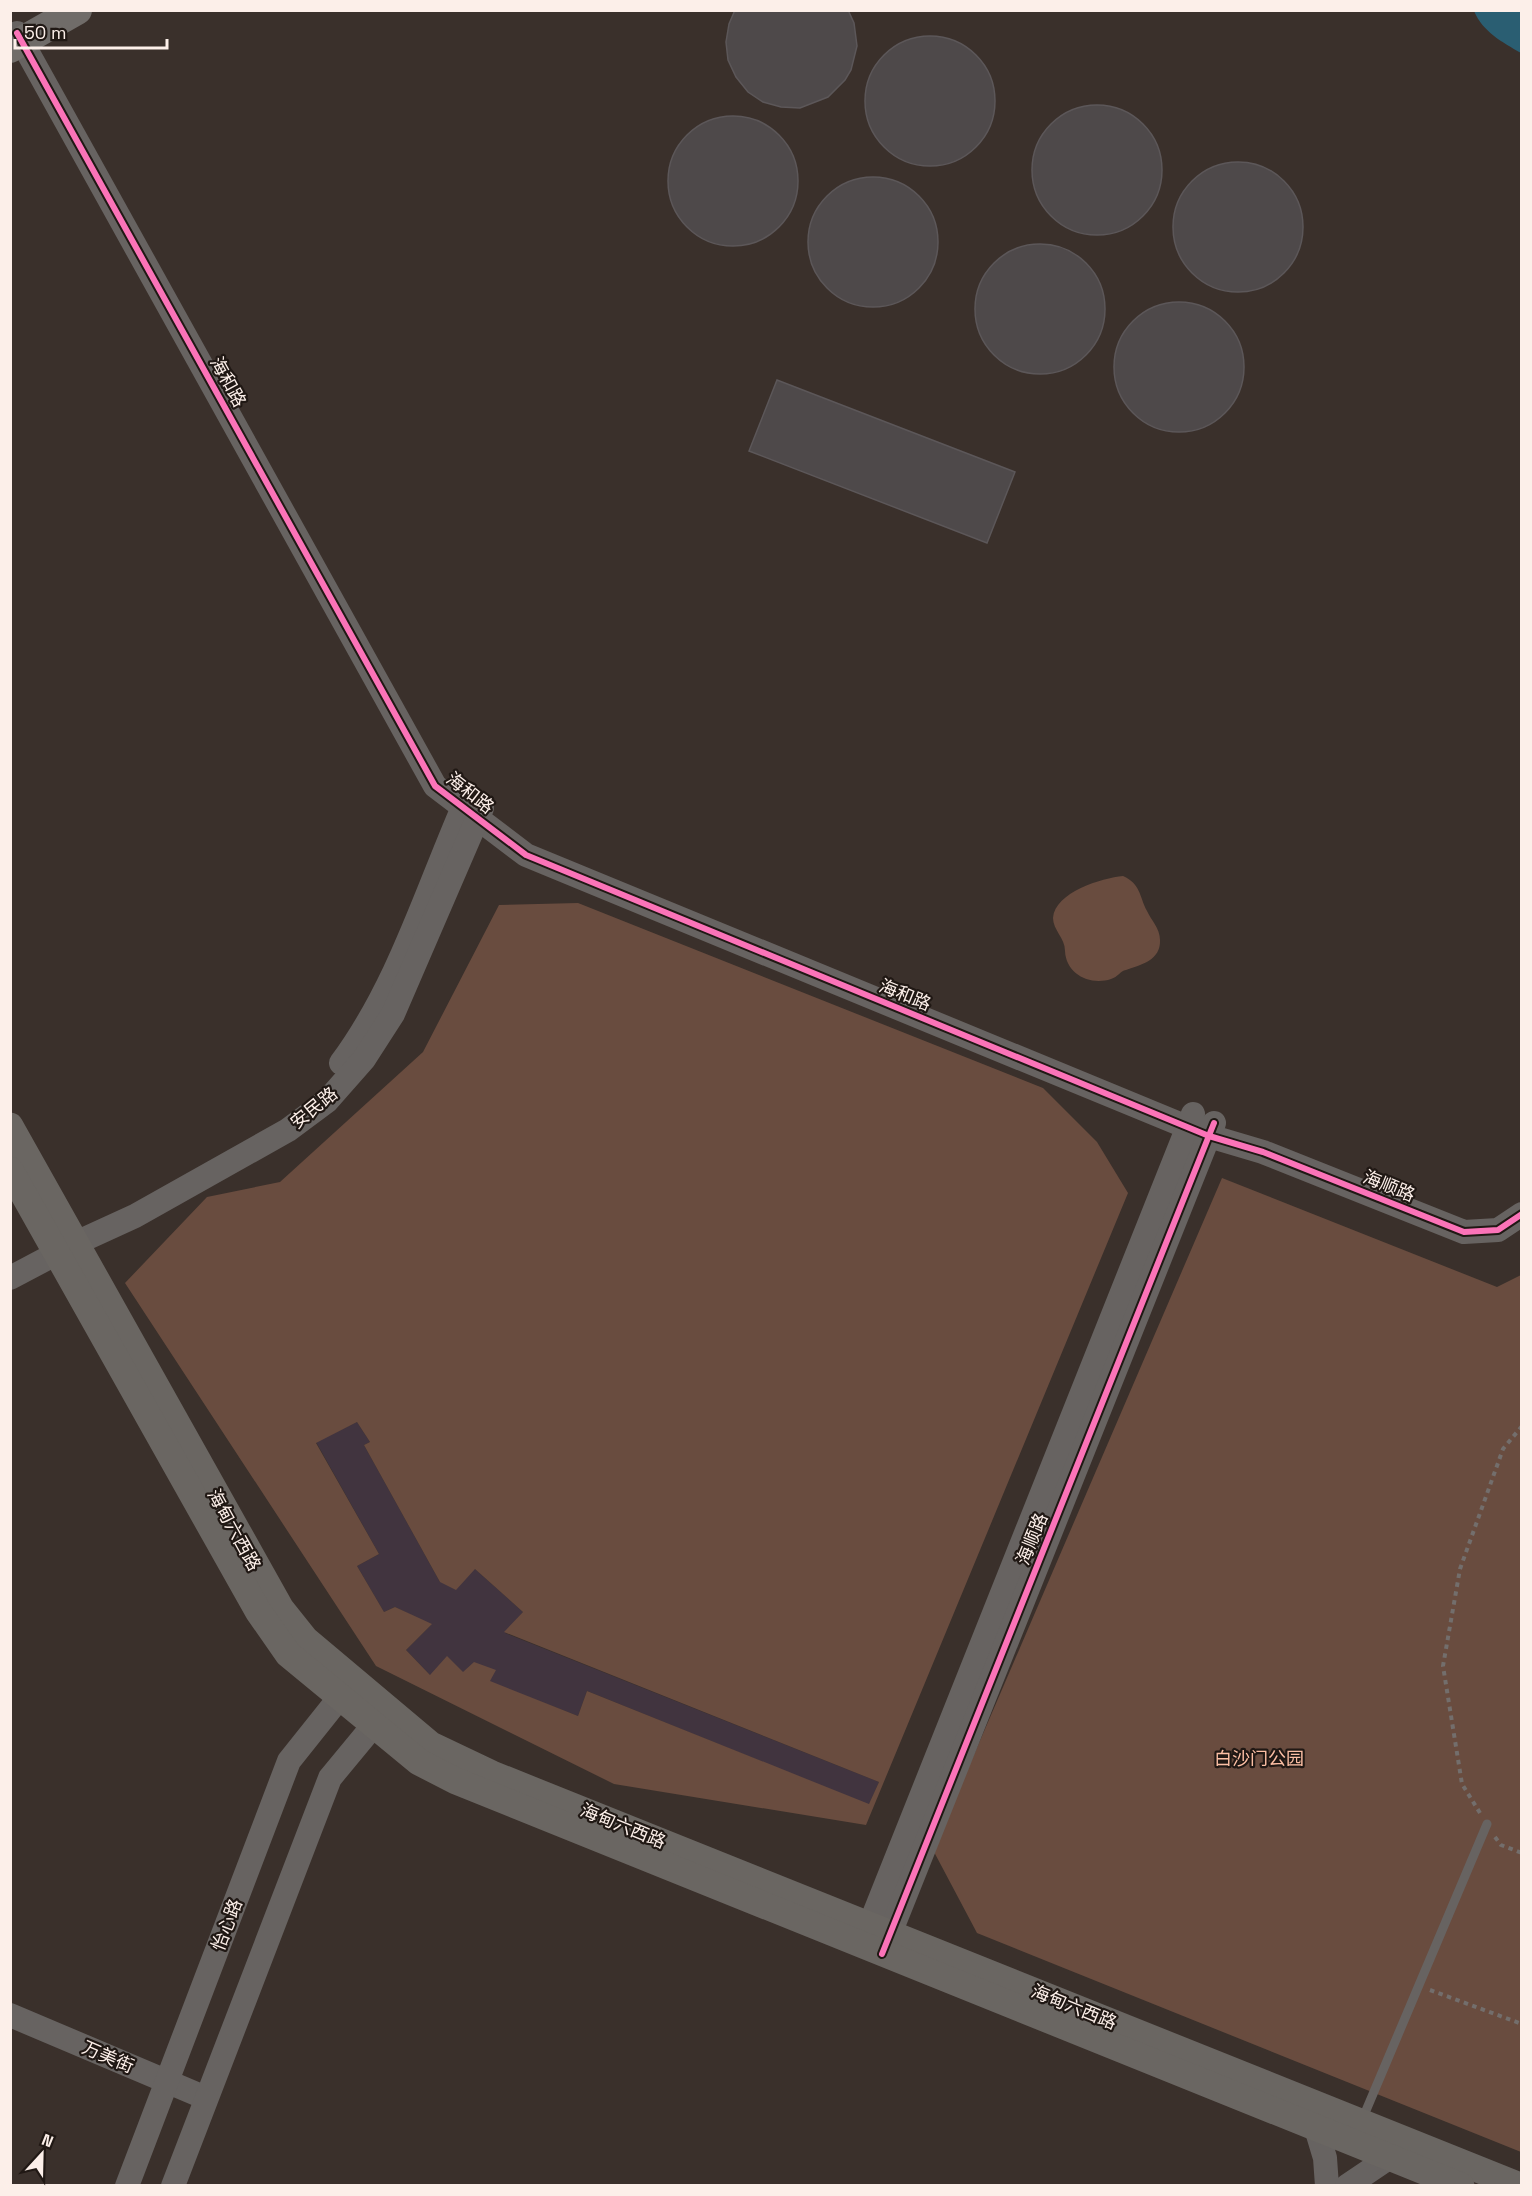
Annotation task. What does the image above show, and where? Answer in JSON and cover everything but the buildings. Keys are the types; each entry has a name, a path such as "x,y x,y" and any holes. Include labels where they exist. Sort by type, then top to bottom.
{"main road":[{"path":"19,37 56,10"},
{"path":"19,37 77,10"},
{"name":"海甸六西路","path":"10,1126 64,1244 252,1602 288,1654 346,1688 381,1717 419,1762 456,1781 876,1939 1357,2132 1520,2186"},
{"name":"海甸六西路","path":"10,1170 64,1244"},
{"name":"海甸六西路","path":"876,1939 1316,2128 1357,2132 1390,2157 1461,2186"}],"street":[{"name":"海和路","path":"19,37 435,786 473,808 526,855 1201,1125"},
{"name":"安民路","path":"10,1269 64,1244 135,1216 288,1130 327,1101 364,1059 393,1014 473,808"},
{"name":"海顺路","path":"1201,1125 1456,1220 1479,1222 1500,1217 1521,1197"},
{"name":"海顺路","path":"1201,1125 1464,1232 1498,1230 1521,1214"},
{"name":"海顺路","path":"876,1939 1201,1125"},
{"name":"安民路","path":"10,1278 64,1244"},
{"name":"怡心路","path":"127,2186 289,1761 346,1688"},
{"path":"173,2186 330,1778 381,1717"},
{"name":"万美街","path":"10,2015 166,2086"},
{"name":"万美街","path":"10,2024 204,2102"},
{"path":"1316,2128 1325,2158 1327,2186"},
{"path":"1347,2186 1390,2157"}],"lane":[{"path":"1357,2132 1487,1824"}],"path":[{"path":"1521,1426 1503,1449 1460,1569 1443,1666 1462,1784 1501,1845 1521,1853"},
{"path":"1418,1985 1521,2024"}],"shaded area":[{"path":"357,1422 370,1442 364,1445 440,1582 475,1569 523,1612 505,1633 879,1782 869,1805 587,1691 578,1716 463,1672 430,1675 406,1650 431,1625 395,1607 384,1612 357,1566 379,1554 316,1442"}],"green space":[{"path":"1123,876 1129,879 1139,891 1159,932 1159,947 1149,961 1113,978 1103,981 1087,979 1074,972 1066,959 1063,942 1053,918 1056,909 1070,894 1081,888"},
{"path":"578,903 1043,1088 1097,1142 1128,1193 866,1825 614,1784 376,1666 125,1283 207,1197 280,1182 423,1052 499,905","holes":["357,1422 370,1442 364,1445 440,1582 456,1590 475,1569 523,1612 504,1632 879,1782 869,1804 587,1691 578,1716 490,1681 496,1670 474,1662 463,1672 447,1656 430,1675 406,1650 432,1624 395,1607 384,1612 357,1566 379,1554 316,1443"]},
{"name":"白沙门公园","path":"1222,1178 1497,1287 1521,1275 1521,2152 977,1933 933,1850"}],"water":[{"path":"1474,11 1521,11 1521,53 1488,31"}],"cycle path":[{"path":"17,33 435,786 526,855 1209,1136 1263,1152 1464,1232 1498,1230 1522,1214"},
{"path":"882,1954 1214,1123"}]}
